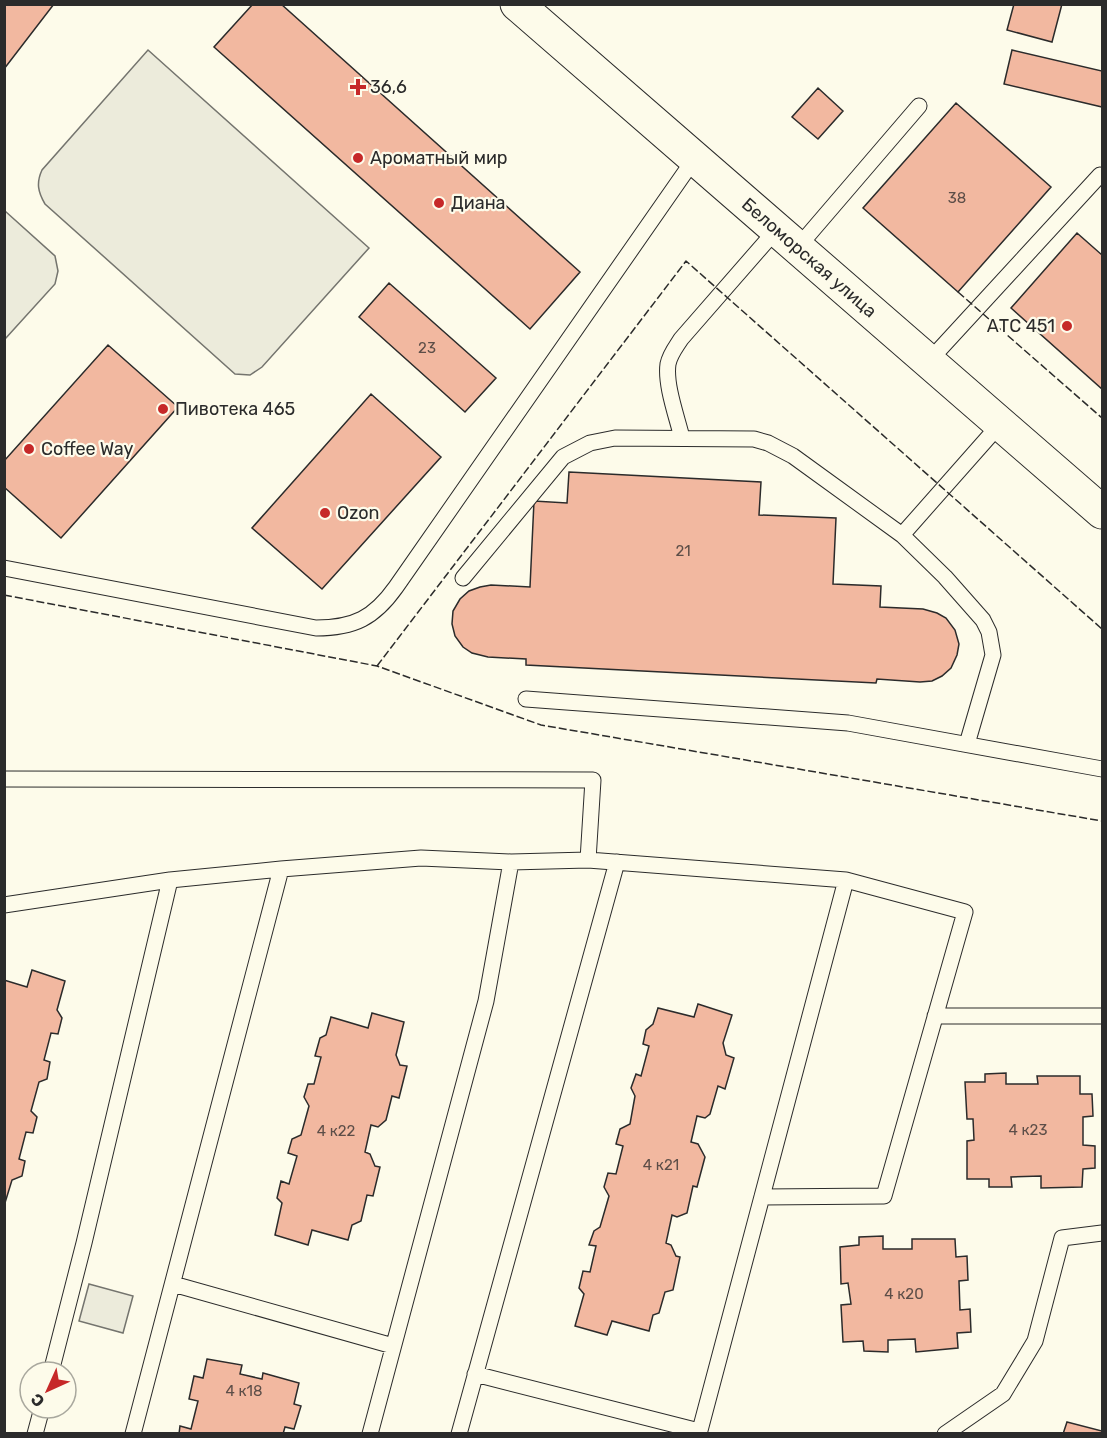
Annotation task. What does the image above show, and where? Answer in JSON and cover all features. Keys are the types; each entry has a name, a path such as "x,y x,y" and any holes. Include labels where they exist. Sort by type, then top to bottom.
{"main road":[{"name":"Беломорская улица","path":"517,4 1102,512"}],"lane":[{"path":"682,438 669,380 668,365 670,355 681,339 787,238 919,106"},
{"path":"4,568 316,628 346,626 369,616 384,603 396,587 695,158"},
{"path":"929,361 1100,175"},
{"path":"902,535 1001,423"},
{"path":"463,578 563,458 590,443 602,440 682,438 754,439 782,449 902,535 945,577 983,620 989,632 993,655 966,744"},
{"path":"526,699 848,723 1102,769"},
{"path":"4,780 593,780 588,860"},
{"path":"4,905 170,880 421,858 511,862 588,860 846,880 965,912 884,1196 762,1197"},
{"path":"370,1434 486,1001 511,862"},
{"path":"459,1434 617,862"},
{"path":"133,1434 281,869"},
{"path":"54,1360 170,880"},
{"path":"476,1374 699,1432 846,880"},
{"path":"935,1016 1102,1016"},
{"path":"945,1434 1003,1394 1035,1341 1062,1238 1102,1233"},
{"path":"173,1284 393,1346"}],"shaded area":[{"path":"148,50 369,248 262,367 250,375 235,374 45,204 39,191 38,183 42,170"},
{"path":"5,211 55,256 58,271 55,284 5,339"},
{"path":"89,1284 133,1296 123,1333 79,1321"}],"building":[{"path":"4,4 54,4 4,69"},
{"path":"253,4 281,4 580,272 530,329 214,47"},
{"path":"1014,4 1062,4 1052,42 1007,30"},
{"path":"1012,50 1102,71 1102,107 1004,84"},
{"path":"818,88 843,111 818,139 792,117"},
{"path":"956,103 1051,187 958,292 863,208"},
{"name":"АТС 451","path":"1077,233 1102,255 1102,389 1011,308"},
{"path":"389,283 496,378 465,412 359,317"},
{"path":"108,345 178,407 61,538 4,487 4,461"},
{"path":"371,394 441,457 322,589 252,528"},
{"path":"569,472 761,482 759,515 836,518 833,584 881,586 880,607 923,609 946,618 955,630 959,644 951,668 932,681 877,679 876,683 526,665 526,659 488,657 472,653 463,647 455,636 452,624 453,611 460,599 469,591 480,587 491,585 530,587 534,501 567,503"},
{"path":"32,970 65,981 57,1010 62,1018 58,1034 51,1033 44,1060 50,1062 47,1079 39,1082 31,1111 37,1117 33,1133 26,1132 19,1159 25,1161 22,1176 12,1180 4,1206 4,980 27,987"},
{"path":"698,1004 732,1015 723,1043 726,1055 734,1058 725,1089 718,1086 710,1114 705,1118 697,1116 691,1142 698,1144 705,1157 697,1187 693,1186 687,1213 677,1217 672,1215 666,1243 671,1245 676,1256 680,1257 673,1290 665,1292 659,1313 653,1315 649,1331 612,1321 607,1335 575,1326 584,1294 579,1288 583,1271 590,1272 596,1246 589,1245 594,1231 600,1227 609,1196 604,1187 608,1173 616,1174 623,1146 616,1144 620,1129 630,1124 635,1096 631,1088 636,1074 641,1076 649,1046 643,1044 646,1030 653,1024 658,1008 694,1017"},
{"path":"372,1013 404,1022 396,1055 400,1065 407,1066 399,1098 392,1096 386,1120 378,1127 371,1125 365,1152 370,1154 375,1166 380,1167 373,1196 367,1195 361,1221 352,1225 348,1240 312,1230 308,1245 275,1235 282,1203 277,1198 281,1181 289,1184 297,1156 288,1153 292,1139 301,1135 309,1106 304,1097 308,1084 314,1084 321,1057 315,1056 320,1038 326,1035 331,1017 368,1028"},
{"path":"1006,1073 1006,1084 1038,1084 1037,1076 1080,1076 1080,1094 1092,1094 1093,1116 1083,1117 1083,1145 1095,1146 1095,1168 1083,1169 1082,1187 1041,1188 1041,1176 1011,1177 1012,1187 989,1187 989,1179 967,1179 967,1141 974,1140 973,1119 967,1119 965,1082 985,1082 985,1074"},
{"path":"883,1236 883,1249 912,1249 912,1239 955,1239 956,1257 967,1256 968,1280 959,1281 960,1310 970,1309 971,1332 957,1333 958,1348 916,1352 915,1339 888,1340 888,1352 864,1351 863,1341 843,1342 841,1305 851,1304 848,1283 841,1284 840,1247 859,1245 859,1237"},
{"path":"207,1359 242,1365 240,1374 262,1379 263,1373 299,1383 294,1404 301,1406 294,1429 285,1427 283,1434 179,1434 180,1426 191,1429 198,1401 189,1399 194,1376 203,1378"},
{"path":"1067,1422 1102,1431 1102,1434 1063,1434"}],"fence":[{"path":"377,666 686,261 1102,629"},
{"path":"958,292 1102,418"},
{"path":"4,595 377,666 541,725 1102,821"}],"place":[{"name":"36,6","path":"358,87"},
{"name":"Ароматный мир","path":"358,158"},
{"name":"Диана","path":"439,203"},
{"name":"АТС 451","path":"1067,326"},
{"name":"Пивотека 465","path":"163,409"},
{"name":"Coffee Way","path":"29,449"},
{"name":"Ozon","path":"325,513"}]}
